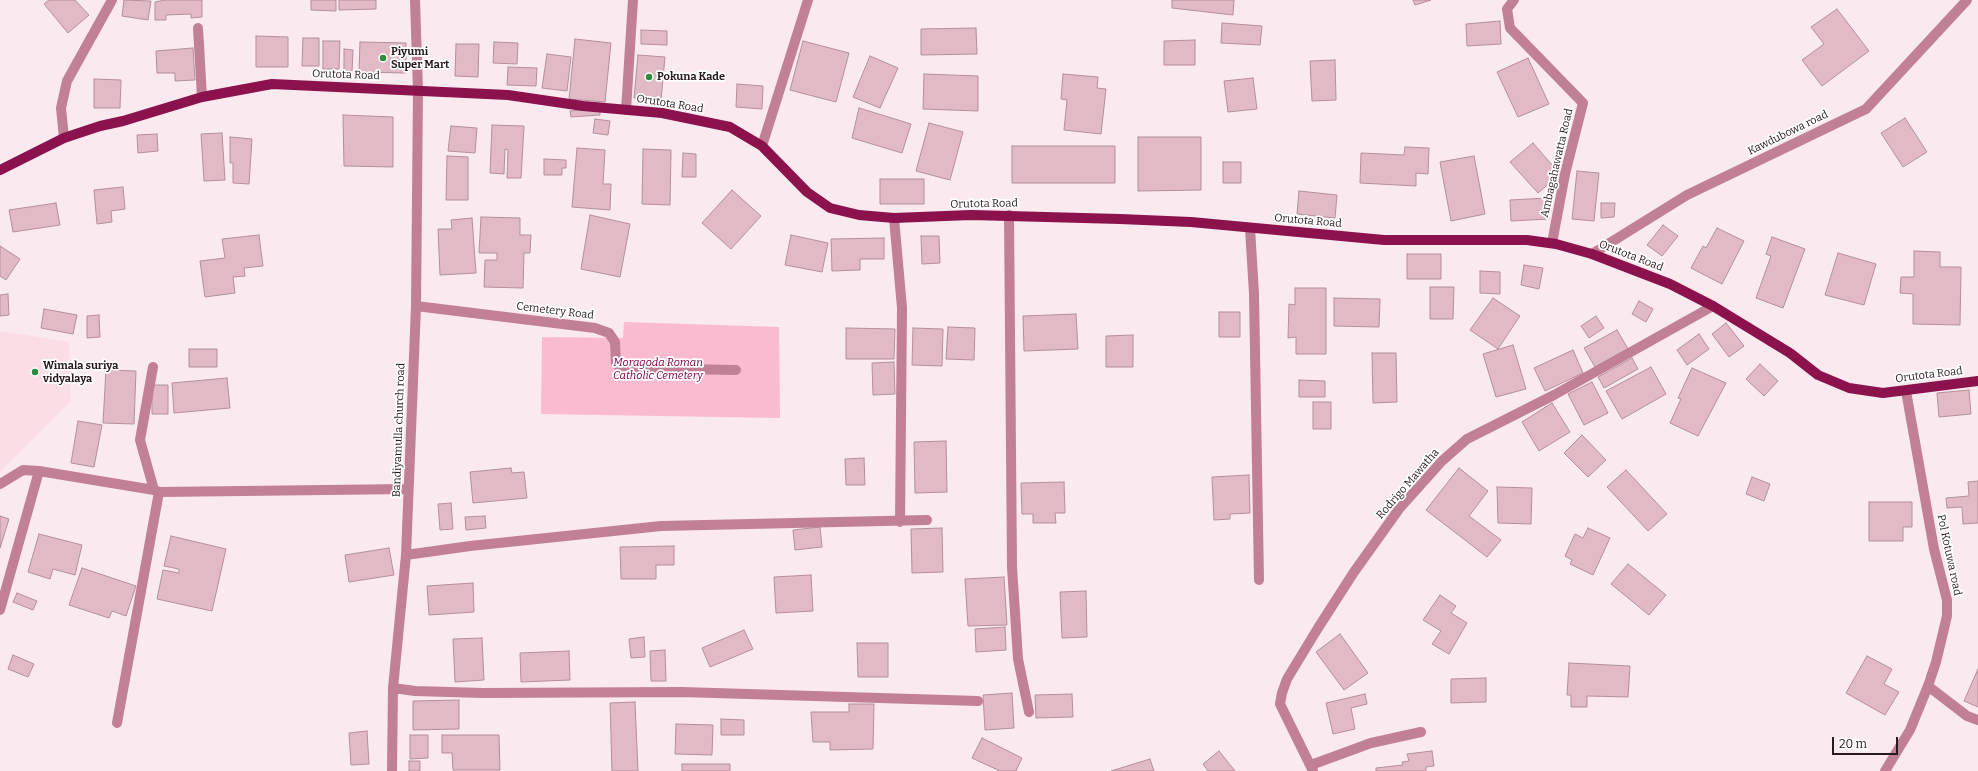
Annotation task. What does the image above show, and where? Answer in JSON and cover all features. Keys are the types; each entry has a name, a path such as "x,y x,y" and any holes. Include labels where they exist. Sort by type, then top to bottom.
{"main road":[{"name":"Orutota Road","path":"0,170 64,138 202,97 272,84 508,95 662,113 730,127 762,146 807,192 830,208 859,215 894,218 1009,215 1191,222 1384,240 1527,240 1552,243 1592,254 1670,284 1714,306 1790,353 1818,375 1849,388 1883,393 1978,381"}],"street":[{"path":"64,138 61,108 67,81 112,0"},
{"name":"Bandiyamulla church road","path":"392,771 393,688 406,556 416,306 418,90 415,0"},
{"path":"626,110 633,0"},
{"path":"762,146 808,0"},
{"name":"Ambagahawatta Road","path":"1514,0 1507,9 1510,28 1583,103 1565,174 1552,243"},
{"name":"Kawdubowa road","path":"1592,254 1687,195 1866,109 1967,0"},
{"path":"198,28 202,97"},
{"path":"1009,215 1012,567 1018,659 1029,712"},
{"path":"894,218 902,308 900,522"},
{"path":"1250,228 1254,302 1258,580"},
{"name":"Cemetery Road","path":"416,306 595,328 609,333 615,342 616,364 623,368 736,370"},
{"name":"Rodrigo Mawatha","path":"1312,768 1280,704 1287,679 1354,572 1399,509 1442,461 1466,439 1554,395 1714,306"},
{"path":"117,723 156,491 140,440 153,367"},
{"name":"Pol Kotuwa road","path":"1885,771 1910,730 1928,686 1936,662 1947,616 1947,600 1934,549 1906,391"},
{"path":"0,484 22,470 39,471 156,491 408,489"},
{"path":"0,610 39,471"},
{"path":"406,556 470,546 661,526 900,522 927,520"},
{"path":"1928,686 1967,716 1978,720"},
{"path":"393,688 415,691 483,693 682,692 978,702"},
{"path":"1312,768 1371,743 1421,732"}],"shaded area":[{"name":"Wimala suriya vidyalaya","path":"0,331 69,342 71,401 0,472"}],"green space":[{"name":"Moragoda Roman Catholic Cemetery","path":"624,322 779,327 780,418 541,414 542,337 623,338"}],"building":[{"path":"49,0 75,0 89,15 68,33 44,4"},
{"path":"124,0 151,1 148,20 122,16"},
{"path":"165,0 202,0 202,17 191,18 191,14 166,15 166,20 155,20 155,2"},
{"path":"311,0 336,0 336,11 311,10"},
{"path":"339,0 376,0 376,9 339,10"},
{"path":"1172,0 1234,0 1233,15 1172,8"},
{"path":"1413,0 1431,0 1415,5"},
{"path":"1837,9 1869,51 1822,86 1802,60 1824,44 1811,27"},
{"path":"1500,21 1501,44 1467,46 1466,24"},
{"path":"1222,23 1262,26 1260,45 1221,43"},
{"path":"976,28 977,54 921,55 921,29"},
{"path":"641,30 667,31 667,45 641,44"},
{"path":"256,36 288,37 288,67 256,67"},
{"path":"303,38 319,38 319,66 302,66"},
{"path":"575,39 611,43 605,102 569,99"},
{"path":"1195,40 1195,65 1164,65 1164,41"},
{"path":"323,41 340,41 339,69 323,69"},
{"path":"803,41 849,53 836,102 790,90"},
{"name":"Piyumi Super Mart","path":"360,42 406,43 406,73 359,72"},
{"path":"494,42 518,43 517,64 493,63"},
{"path":"456,44 479,44 478,77 455,76"},
{"path":"193,48 195,80 175,81 175,73 157,73 156,51"},
{"path":"344,49 353,50 352,71 344,71"},
{"path":"547,54 571,57 567,91 542,88"},
{"name":"Pokuna Kade","path":"638,55 665,57 661,100 634,98"},
{"path":"870,56 898,68 880,108 853,97"},
{"path":"1528,58 1549,104 1518,117 1497,72"},
{"path":"1335,60 1336,100 1312,101 1310,61"},
{"path":"508,67 537,68 536,86 507,85"},
{"path":"924,74 978,76 978,111 923,109"},
{"path":"1063,74 1098,77 1097,88 1106,89 1101,134 1064,130 1067,100 1061,99"},
{"path":"1253,78 1257,109 1228,112 1224,81"},
{"path":"94,79 121,80 120,108 94,108"},
{"path":"737,84 763,86 762,109 736,107"},
{"path":"600,108 600,115 571,117 570,111"},
{"path":"859,108 911,124 902,153 852,138"},
{"path":"343,115 393,117 393,167 344,166"},
{"path":"1905,118 1927,152 1903,167 1881,133"},
{"path":"595,119 610,121 608,135 593,133"},
{"path":"929,123 963,132 950,180 916,171"},
{"path":"492,125 524,126 521,178 507,178 508,150 505,149 504,174 490,173"},
{"path":"451,126 477,128 475,153 448,151"},
{"path":"222,133 225,180 204,181 201,134"},
{"path":"157,134 158,151 138,153 137,135"},
{"path":"230,137 252,139 249,184 233,183 233,163 230,163"},
{"path":"1138,137 1201,137 1201,190 1138,191"},
{"path":"1533,143 1560,174 1538,193 1510,162"},
{"path":"1012,146 1115,146 1115,183 1012,183"},
{"path":"1405,147 1429,148 1428,174 1416,173 1416,186 1360,183 1361,153 1404,155"},
{"path":"577,148 605,150 603,184 611,184 610,210 572,207"},
{"path":"643,149 671,150 670,205 642,204"},
{"path":"683,153 696,154 696,177 682,177"},
{"path":"447,156 468,157 468,200 446,200"},
{"path":"1474,156 1485,214 1451,221 1440,162"},
{"path":"544,159 566,160 566,168 562,168 562,175 544,175"},
{"path":"1223,162 1241,162 1241,183 1223,183"},
{"path":"1577,171 1599,173 1594,221 1572,219"},
{"path":"880,179 924,179 924,204 880,204"},
{"path":"123,187 125,209 111,211 112,222 97,224 94,190"},
{"path":"732,190 761,216 731,249 702,223"},
{"path":"1299,191 1337,195 1335,218 1297,214"},
{"path":"1548,198 1549,219 1511,221 1510,200"},
{"path":"56,203 60,225 13,232 9,210"},
{"path":"1601,203 1615,203 1614,217 1601,218"},
{"path":"590,215 630,224 620,277 581,269"},
{"path":"481,217 520,218 520,235 531,235 530,253 524,253 523,288 484,287 485,260 497,260 497,253 479,253"},
{"path":"472,218 476,273 440,275 438,229 452,229 451,220"},
{"path":"1663,225 1678,236 1662,256 1647,245"},
{"path":"1717,228 1744,241 1722,284 1691,268 1703,246 1706,248"},
{"path":"259,235 263,266 244,268 245,276 233,277 235,293 205,297 200,261 225,258 222,239"},
{"path":"791,235 828,243 822,272 785,265"},
{"path":"921,236 939,236 940,263 922,264"},
{"path":"1772,237 1805,249 1783,308 1756,298 1771,256 1766,254"},
{"path":"884,238 884,259 860,259 860,270 832,271 831,239"},
{"path":"0,246 20,259 6,280 0,276"},
{"path":"1914,251 1940,252 1940,267 1961,267 1960,325 1913,324 1913,294 1900,293 1901,277 1914,277"},
{"path":"1838,253 1876,264 1864,305 1825,295"},
{"path":"1407,254 1441,254 1441,279 1407,279"},
{"path":"1524,265 1543,268 1539,289 1521,285"},
{"path":"1480,271 1500,272 1500,294 1480,293"},
{"path":"1430,287 1454,287 1453,319 1430,319"},
{"path":"1295,288 1326,288 1326,354 1296,354 1296,337 1288,338 1289,304 1295,305"},
{"path":"8,294 9,315 0,316 0,295"},
{"path":"1334,298 1380,299 1379,327 1334,326"},
{"path":"1493,298 1520,316 1498,349 1470,330"},
{"path":"1639,301 1653,309 1646,322 1632,314"},
{"path":"44,309 77,315 73,334 41,328"},
{"path":"1219,312 1240,312 1240,337 1219,337"},
{"path":"1076,314 1078,349 1024,351 1023,316"},
{"path":"99,315 100,337 87,338 87,316"},
{"path":"1596,316 1604,328 1589,338 1581,326"},
{"path":"1726,323 1744,346 1729,357 1712,334"},
{"path":"948,327 975,328 974,360 946,359"},
{"path":"846,328 895,329 894,359 846,359"},
{"path":"913,328 943,329 942,366 912,365"},
{"path":"1617,330 1628,349 1595,367 1584,348"},
{"path":"1699,334 1709,349 1687,365 1677,350"},
{"path":"1133,335 1133,367 1106,367 1106,336"},
{"path":"1513,345 1526,389 1496,397 1483,354"},
{"path":"189,349 217,349 217,367 189,367"},
{"path":"1573,350 1583,373 1545,391 1534,368"},
{"path":"1372,353 1396,353 1397,402 1373,403"},
{"path":"1632,358 1638,369 1604,388 1598,377"},
{"path":"894,362 895,394 873,395 872,363"},
{"path":"1760,364 1778,381 1764,396 1746,379"},
{"path":"1651,367 1666,394 1622,419 1606,391"},
{"path":"1692,368 1726,383 1698,436 1670,423 1681,399 1678,398"},
{"path":"106,370 136,371 134,424 103,423"},
{"path":"227,378 230,408 174,413 172,383"},
{"path":"1299,380 1325,381 1325,397 1299,397"},
{"path":"1592,382 1608,413 1584,425 1568,394"},
{"path":"152,385 168,385 168,414 152,414"},
{"path":"1969,390 1971,414 1939,417 1937,393"},
{"path":"1313,402 1331,402 1331,429 1313,429"},
{"path":"1552,403 1570,432 1539,451 1522,422"},
{"path":"78,421 102,425 94,467 71,463"},
{"path":"1582,435 1606,460 1588,477 1564,453"},
{"path":"946,441 947,492 915,493 914,442"},
{"path":"864,458 865,485 846,485 845,459"},
{"path":"511,468 512,473 524,472 527,498 473,503 470,472"},
{"path":"1459,468 1488,491 1469,516 1501,540 1487,557 1426,510"},
{"path":"1626,470 1667,514 1648,531 1607,487"},
{"path":"1249,475 1250,513 1230,514 1230,519 1214,520 1212,477"},
{"path":"1752,477 1770,484 1764,501 1746,494"},
{"path":"1978,481 1978,523 1963,524 1962,507 1947,508 1946,498 1969,496 1968,482"},
{"path":"1064,482 1065,513 1055,513 1056,523 1033,523 1033,514 1022,514 1021,483"},
{"path":"1497,487 1532,488 1531,524 1498,523"},
{"path":"1869,502 1912,502 1912,527 1903,527 1903,541 1869,541"},
{"path":"451,503 453,529 440,530 438,504"},
{"path":"0,516 9,519 0,548"},
{"path":"485,516 486,528 466,530 465,517"},
{"path":"820,527 822,547 795,550 793,530"},
{"path":"942,528 943,572 912,573 911,529"},
{"path":"1588,528 1610,538 1593,575 1570,564 1572,560 1565,556 1575,534 1583,538"},
{"path":"39,534 82,545 75,575 53,569 50,579 28,572"},
{"path":"171,536 226,549 212,611 157,599 163,570 179,573 179,569 164,566"},
{"path":"674,546 674,565 656,565 656,579 621,579 620,547"},
{"path":"389,548 394,575 349,582 345,555"},
{"path":"1628,564 1666,595 1649,615 1611,584"},
{"path":"82,568 136,586 126,616 112,611 109,618 69,605"},
{"path":"811,575 813,611 776,613 774,577"},
{"path":"1004,577 1007,625 968,626 965,579"},
{"path":"473,583 474,612 429,615 427,586"},
{"path":"1086,591 1087,637 1062,638 1060,592"},
{"path":"17,593 37,601 33,610 13,602"},
{"path":"1440,595 1456,606 1451,613 1467,623 1449,654 1432,644 1441,631 1423,620"},
{"path":"1005,627 1006,650 976,652 975,629"},
{"path":"744,630 753,649 710,667 702,648"},
{"path":"1340,634 1368,673 1344,690 1316,652"},
{"path":"644,637 645,657 631,658 629,639"},
{"path":"482,638 484,680 455,682 453,639"},
{"path":"857,643 888,643 888,677 858,677"},
{"path":"665,650 666,681 651,681 650,651"},
{"path":"569,651 570,680 521,682 520,653"},
{"path":"13,655 34,664 28,677 8,669"},
{"path":"1867,656 1892,669 1884,684 1899,692 1885,715 1846,693"},
{"path":"1569,663 1630,666 1628,697 1587,696 1587,707 1571,707 1571,695 1567,695"},
{"path":"1978,669 1978,707 1964,701"},
{"path":"1486,678 1486,702 1451,703 1451,679"},
{"path":"1012,693 1014,728 985,730 983,695"},
{"path":"1072,694 1073,717 1036,718 1035,695"},
{"path":"1365,694 1367,704 1351,708 1355,729 1333,734 1326,703"},
{"path":"459,700 459,729 413,730 413,701"},
{"path":"635,702 638,771 612,771 610,703"},
{"path":"849,704 874,704 873,749 830,750 830,742 813,742 811,712 849,712"},
{"path":"721,719 744,720 744,735 721,735"},
{"path":"676,724 713,725 712,755 675,754"},
{"path":"367,731 369,764 351,765 349,733"},
{"path":"410,735 428,735 428,758 410,759"},
{"path":"442,735 499,735 500,770 453,770 452,753 442,753"},
{"path":"982,738 1022,758 1016,771 1000,771 972,758"},
{"path":"1219,751 1235,771 1208,771 1203,764"},
{"path":"1432,751 1434,766 1426,767 1426,771 1376,771 1376,768 1403,765 1402,762 1409,761 1407,754"},
{"path":"1150,759 1154,771 1111,771"},
{"path":"409,761 420,761 420,771 409,771"},
{"path":"682,764 730,764 730,771 682,771"}],"place":[{"name":"Piyumi Super Mart","path":"383,58"},
{"name":"Pokuna Kade","path":"649,77"},
{"name":"Wimala suriya vidyalaya","path":"35,372"}]}
